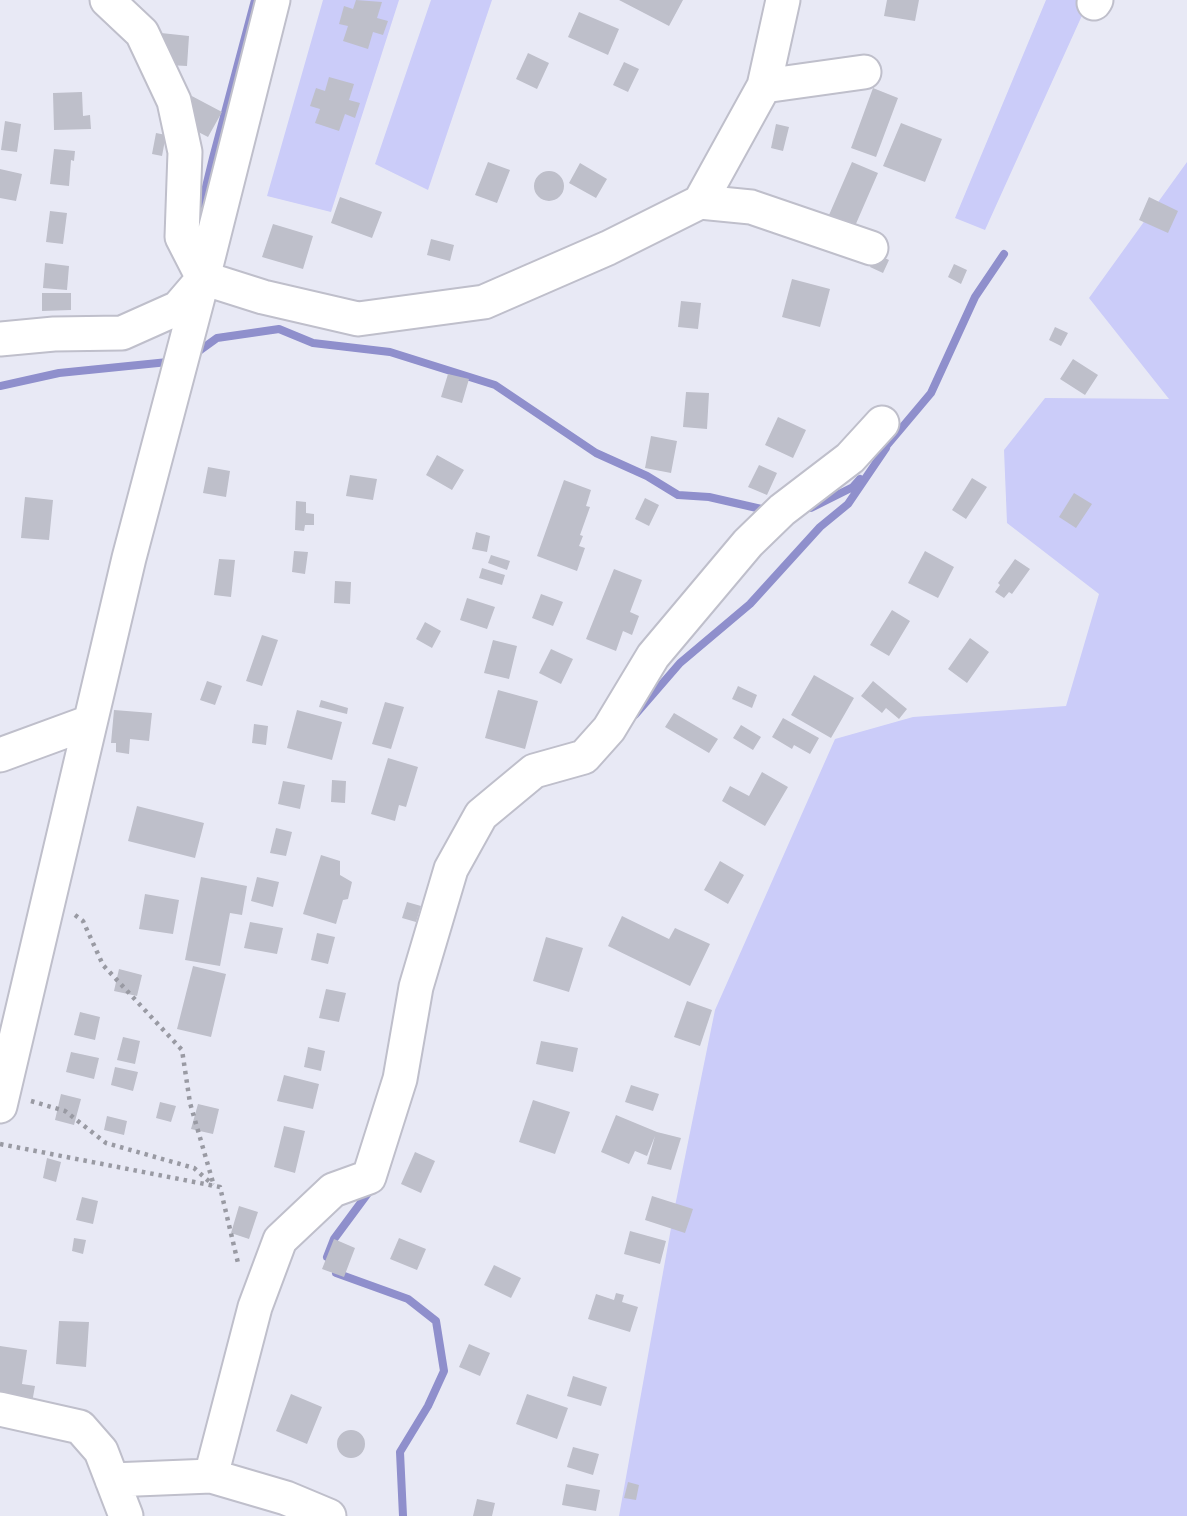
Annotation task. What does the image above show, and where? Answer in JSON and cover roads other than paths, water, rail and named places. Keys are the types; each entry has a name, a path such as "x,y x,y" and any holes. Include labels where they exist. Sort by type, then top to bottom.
{"street":[{"path":"107,0 142,33 174,101 185,152 182,236 203,278 263,298 358,319 484,302 608,248 700,202 751,207 871,248"},
{"path":"2,1100 129,558 273,0"},
{"path":"700,202 764,86 783,0"},
{"path":"764,86 864,72"},
{"path":"0,339 54,334 122,333 178,307 203,278"},
{"path":"211,1476 255,1307 280,1240 332,1190 369,1177 400,1079 416,987 450,869 481,815 534,771 584,757 609,729 653,656 748,543 782,510 849,458 882,423"},
{"path":"0,755 90,723"},
{"path":"0,1409 80,1427 101,1451 126,1516"},
{"path":"112,1480 211,1476 286,1499 329,1516"}],"waterway":[{"path":"197,224 255,0"},
{"path":"883,450 931,393 975,297 1004,254"},
{"path":"199,351 217,338 279,329 313,343 390,352 495,385 596,453 647,476 678,495 709,497 770,511"},
{"path":"0,386 59,373 168,362 169,357"},
{"path":"635,715 680,663 750,604 820,527 848,504 886,448"},
{"path":"804,508 811,508 853,487 860,479"},
{"path":"327,1257 334,1239 371,1189"},
{"path":"336,1273 408,1299 436,1321 444,1371 428,1406 400,1452 403,1516"}]}
